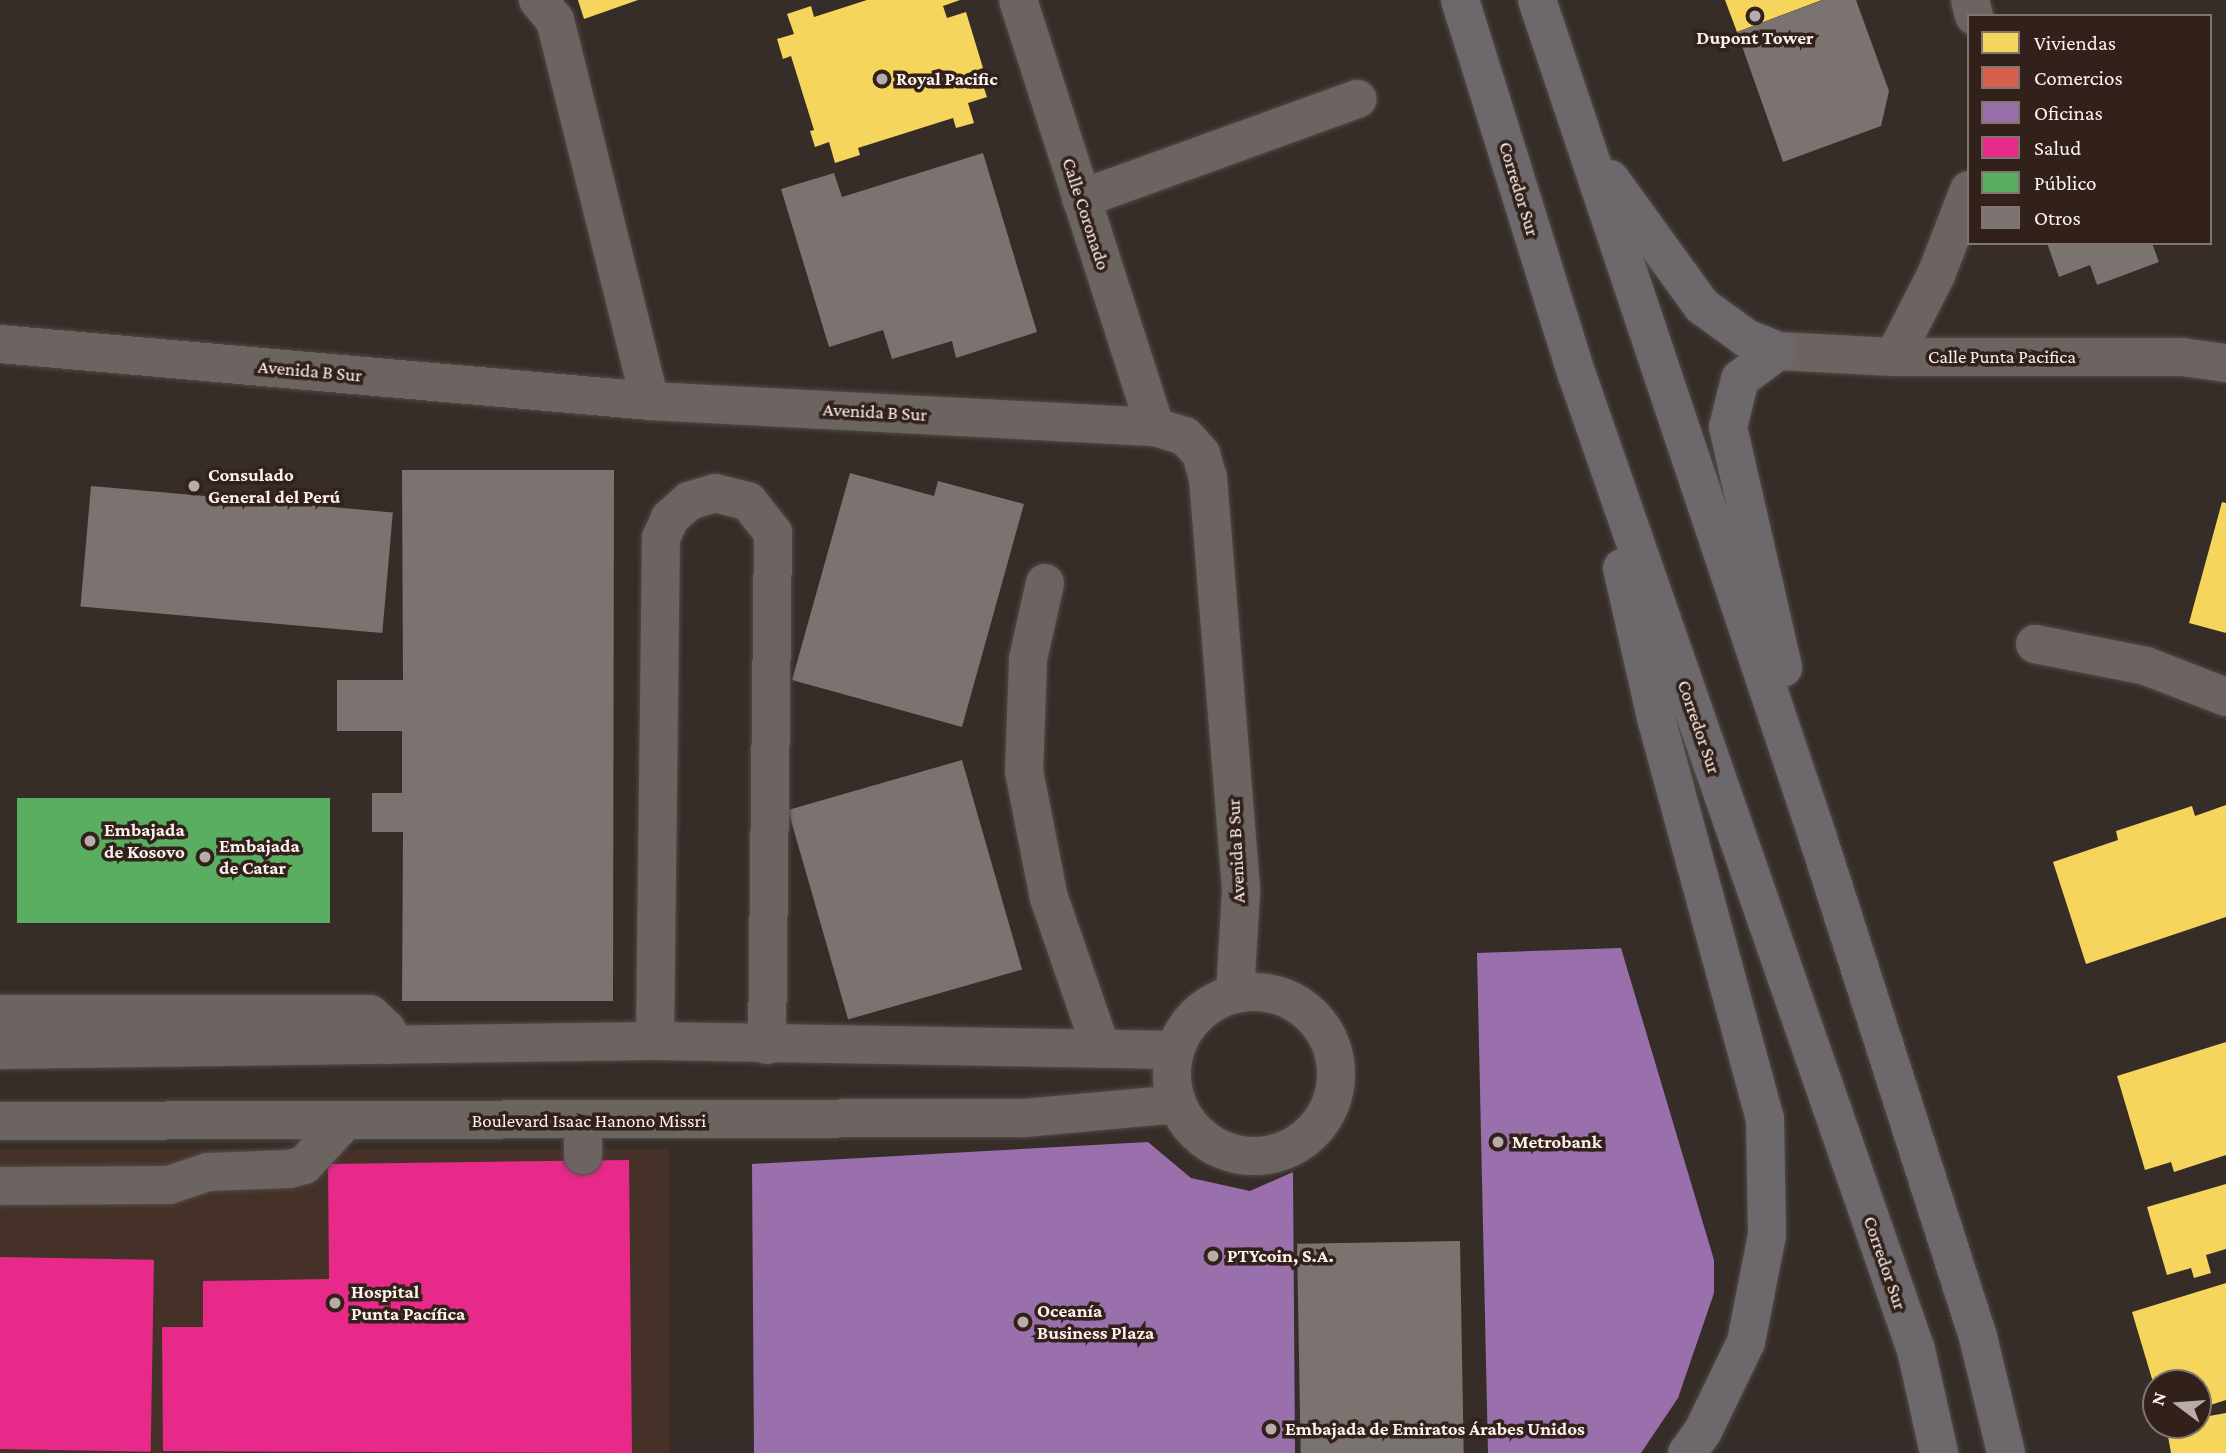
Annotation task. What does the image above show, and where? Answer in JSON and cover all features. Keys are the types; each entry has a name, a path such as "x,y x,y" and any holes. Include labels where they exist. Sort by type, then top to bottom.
{"highway":[{"name":"Corredor Sur","path":"1461,0 1577,375 1916,1350 1939,1453"},
{"path":"1537,0 1818,838 1978,1337 2006,1453"},
{"path":"1586,145 1702,306 1746,338 1778,351"},
{"path":"1778,351 1740,379 1728,426 1818,838"},
{"path":"1577,375 1656,718 1765,1118 1767,1236 1746,1342 1703,1432 1688,1453"}],"street":[{"path":"538,0 555,20 650,401"},
{"name":"Calle Coronado","path":"1018,0 1155,427"},
{"path":"1081,199 1358,99"},
{"path":"1894,357 1936,275 1967,195"},
{"name":"Avenida B Sur","path":"0,344 650,401 1155,427 1185,436 1201,454 1208,478 1241,892 1235,994"},
{"name":"Calle Punta Pacifica","path":"1778,351 1894,357 2182,357 2226,363"},
{"path":"655,1041 661,538 670,518 689,501 715,493 748,501 763,514 773,533 767,1045"},
{"path":"1045,583 1028,659 1024,771 1049,898 1101,1048"},
{"path":"2035,644 2146,666 2221,701"},
{"path":"1261,992 1287,998 1310,1013 1326,1035 1335,1060 1335,1087 1327,1112 1310,1134 1288,1149 1262,1156 1235,1155 1211,1145 1190,1127 1177,1104 1171,1077 1175,1050 1188,1024 1209,1005 1235,994 1261,992"},
{"path":"0,1014 370,1014 387,1030 388,1045"},
{"path":"0,1050 655,1041 1175,1050"},
{"name":"Boulevard Isaac Hanono Missri","path":"0,1121 345,1121 583,1138 1024,1118 1177,1104"},
{"path":"0,1186 169,1185 208,1172 289,1169 304,1165 345,1121"}],"shaded area":[{"name":"Hospital Punta Pacífica","path":"0,1149 670,1149 670,1453 0,1453"}],"building: Viviendas":[{"path":"578,0 638,0 584,19"},
{"name":"Royal Pacific","path":"867,0 960,0 943,6 947,18 966,12 983,68 965,74 970,89 983,85 987,97 968,103 974,123 956,128 953,118 858,148 860,155 835,163 829,142 815,147 810,131 814,130 791,56 783,59 777,39 794,34 787,14 811,6 814,17"},
{"name":"Dupont Tower","path":"1725,0 1822,0 1737,32"},
{"path":"2222,502 2226,503 2226,633 2189,623"},
{"path":"2226,805 2226,917 2086,964 2053,862 2118,840 2116,831 2192,806 2195,816"},
{"path":"2226,1042 2226,1155 2174,1172 2171,1162 2145,1170 2117,1076"},
{"path":"2226,1184 2226,1249 2206,1255 2211,1273 2194,1278 2191,1268 2167,1275 2147,1207"},
{"path":"2226,1283 2226,1400 2212,1404 2212,1369 2149,1369 2132,1312"},
{"path":"2226,1413 2226,1453 2171,1453 2168,1439 2212,1439 2212,1416"}],"building: Comercios":[{"path":"1603,991 1603,1017 1631,1017 1632,1326 1514,1327 1516,1184 1484,1184 1483,1127 1507,1127 1507,1003 1541,1003 1541,992"}],"building: Oficinas":[{"path":"1621,948 1714,1260 1714,1293 1678,1398 1641,1453 1488,1453 1477,953"},
{"name":"Oceanía Business Plaza","path":"1148,1142 1191,1178 1250,1191 1293,1172 1295,1453 754,1453 752,1164"}],"building: Salud":[{"path":"629,1160 632,1453 163,1451 162,1327 203,1327 203,1281 329,1279 328,1164"},
{"path":"0,1257 154,1260 151,1452 0,1449"}],"building: Público":[{"path":"17,798 330,798 330,923 17,923"}],"building: Otros":[{"path":"1823,0 1856,0 1889,91 1881,126 1783,162 1737,32"},
{"path":"983,153 1037,332 956,358 952,341 892,359 883,330 829,347 781,189 834,173 842,197"},
{"path":"2048,245 2153,245 2159,262 2097,285 2090,265 2059,277"},
{"path":"402,470 614,470 613,1001 402,1001 403,832 372,832 372,793 402,793 402,731 337,731 337,680 403,680"},
{"path":"850,473 934,496 938,481 1024,504 962,727 792,680"},
{"path":"91,486 393,512 382,633 80,607"},
{"path":"962,760 1022,970 848,1019 788,810"},
{"path":"1460,1241 1464,1453 1301,1453 1297,1244"}],"place":[{"name":"Dupont Tower","path":"1755,16"},
{"name":"Royal Pacific","path":"882,79"},
{"name":"Consulado General del Perú","path":"194,486"},
{"name":"Embajada de Kosovo","path":"90,841"},
{"name":"Embajada de Catar","path":"205,857"},
{"name":"Metrobank","path":"1498,1142"},
{"name":"PTYcoin, S.A.","path":"1213,1256"},
{"name":"Hospital Punta Pacífica","path":"335,1303"},
{"name":"Oceanía Business Plaza","path":"1023,1322"},
{"name":"Embajada de Emiratos Árabes Unidos","path":"1271,1429"}]}
